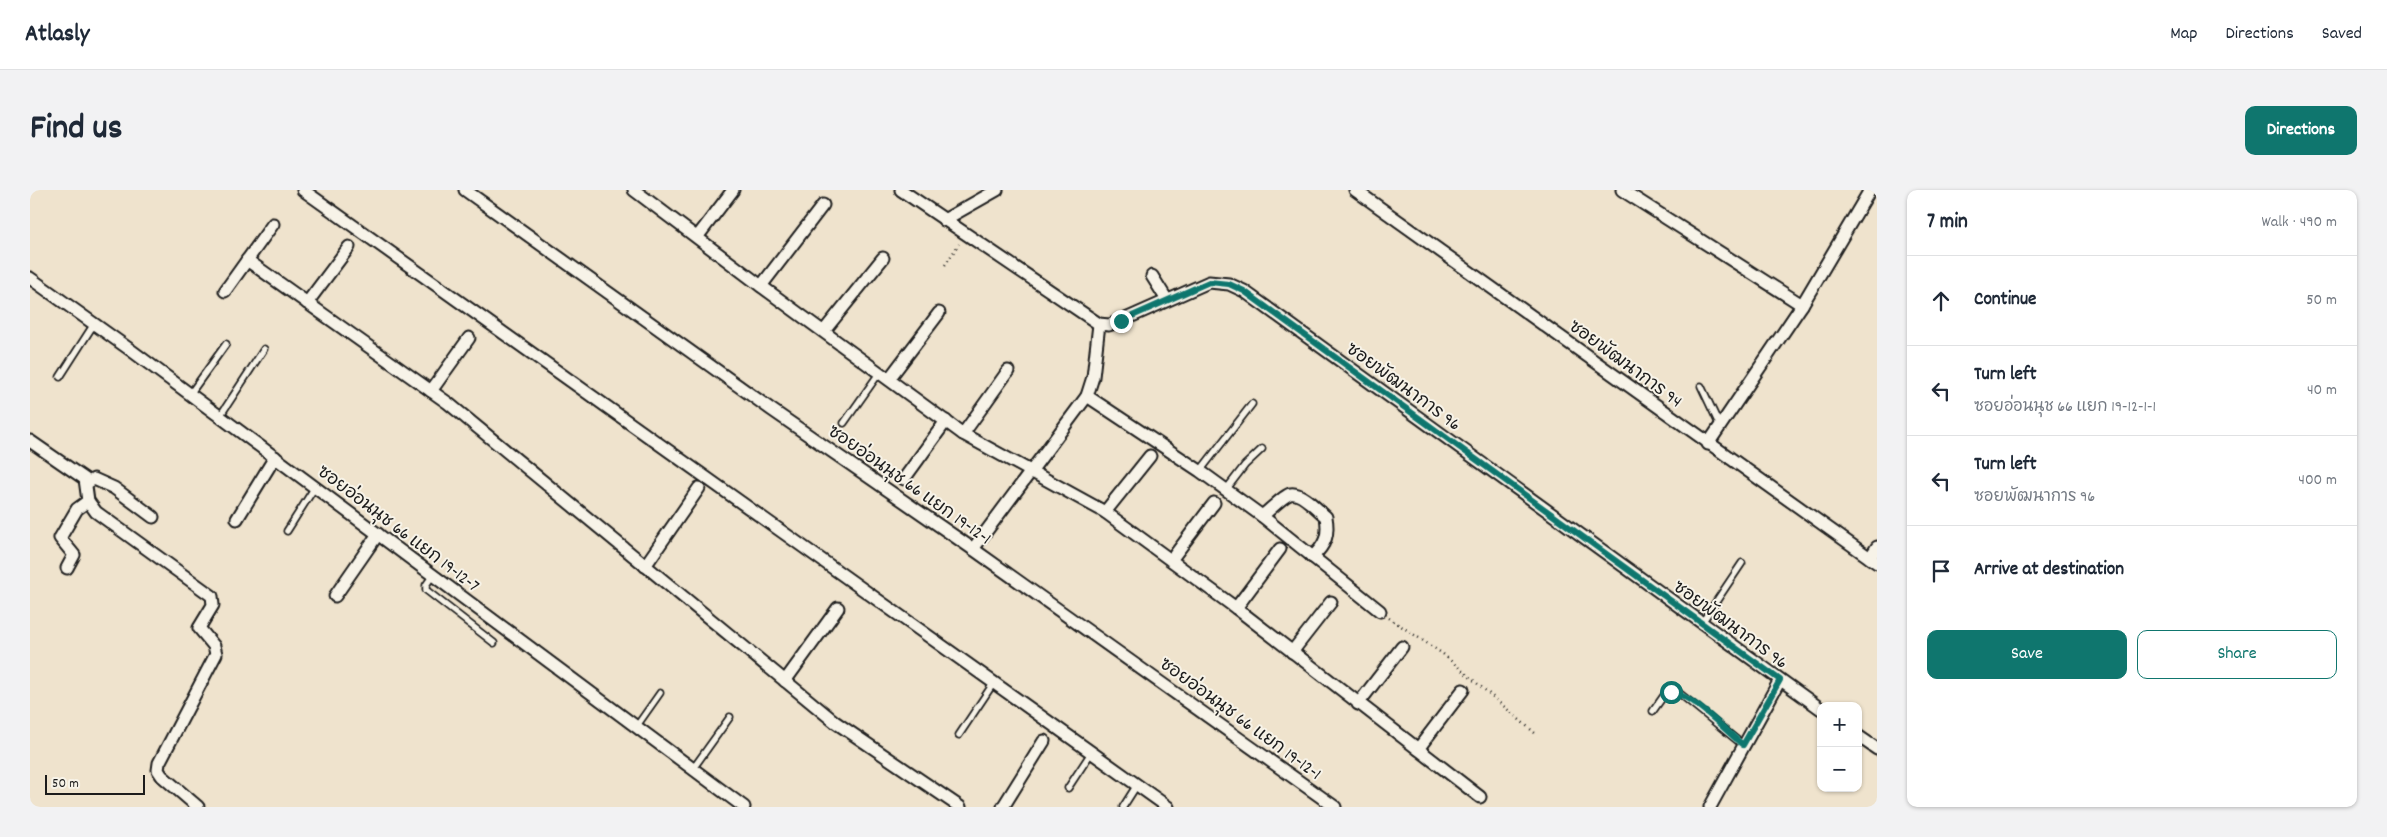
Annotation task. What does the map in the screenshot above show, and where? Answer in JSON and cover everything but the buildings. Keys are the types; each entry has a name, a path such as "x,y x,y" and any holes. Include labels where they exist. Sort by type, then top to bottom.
{"street":[{"path":"303,190 1168,807"},
{"name":"ซอยอ่อนนุช 66 แยก 19-12-1","path":"466,190 772,410 973,549 1334,807"},
{"path":"634,190 963,434 1105,512 1236,608 1480,797"},
{"path":"698,236 733,190"},
{"path":"901,190 1099,324 1093,377 1086,396 973,549"},
{"path":"944,220 997,190"},
{"name":"ซอยพัฒนาการ 94","path":"1355,190 1708,444 1873,560"},
{"path":"1622,190 1802,305"},
{"path":"1708,444 1802,305 1870,190"},
{"path":"761,286 823,206"},
{"path":"224,291 274,224"},
{"path":"307,303 349,247"},
{"path":"824,331 884,258"},
{"path":"247,260 431,391 835,722 960,807"},
{"path":"1152,276 1167,300"},
{"name":"ซอยอ่อนนุช 66 แยก 19-12-7","path":"30,278 220,416 744,807"},
{"name":"ซอยพัฒนาการ 96","path":"1099,324 1109,325 1121,321 1209,282 1229,284 1244,291 1701,624 1817,706"},
{"path":"884,376 939,313"},
{"path":"431,391 469,338"},
{"path":"963,434 1008,371"},
{"path":"1086,396 1200,471 1262,516 1380,612"},
{"path":"904,479 946,421"},
{"path":"30,441 81,475 87,483 88,501 96,512 212,596 213,604 199,628 214,646 216,654 159,763 158,770 162,776 198,807"},
{"path":"1105,512 1150,456"},
{"path":"237,519 275,457"},
{"path":"87,483 94,479 106,483 153,517"},
{"path":"645,566 699,488"},
{"path":"1262,516 1288,494 1295,494 1326,516 1328,532 1322,546 1312,556"},
{"path":"67,568 74,555 60,538 77,509 88,501"},
{"path":"1171,560 1214,503"},
{"path":"335,596 378,534"},
{"path":"1873,560 1877,547"},
{"path":"1236,608 1280,549"},
{"path":"1292,652 1331,602"},
{"path":"785,681 838,608"},
{"path":"1358,704 1402,647"},
{"path":"1710,807 1780,680"},
{"path":"1418,750 1463,690"},
{"path":"1862,739 1877,749"},
{"path":"1003,807 1044,742"}],"lane":[{"path":"60,377 94,324"},
{"path":"190,394 226,344"},
{"path":"220,416 264,349"},
{"path":"844,423 884,376"},
{"path":"1701,386 1720,426"},
{"path":"1200,471 1252,404"},
{"path":"1226,491 1245,465 1262,449"},
{"path":"288,531 315,487"},
{"path":"1701,624 1742,563"},
{"path":"433,575 426,585 426,590 494,643"},
{"path":"959,735 993,684"},
{"path":"1653,711 1665,694 1679,693 1743,745"},
{"path":"636,727 660,694"},
{"path":"692,770 730,718"},
{"path":"1068,788 1091,753"},
{"path":"1123,807 1137,785"}],"path":[{"path":"945,265 965,235"},
{"path":"1380,612 1443,654 1536,734"}],"route":[{"path":"1121,321 1209,282 1229,284 1244,291 1780,680 1743,745 1690,700 1679,693 1671,692"}]}
